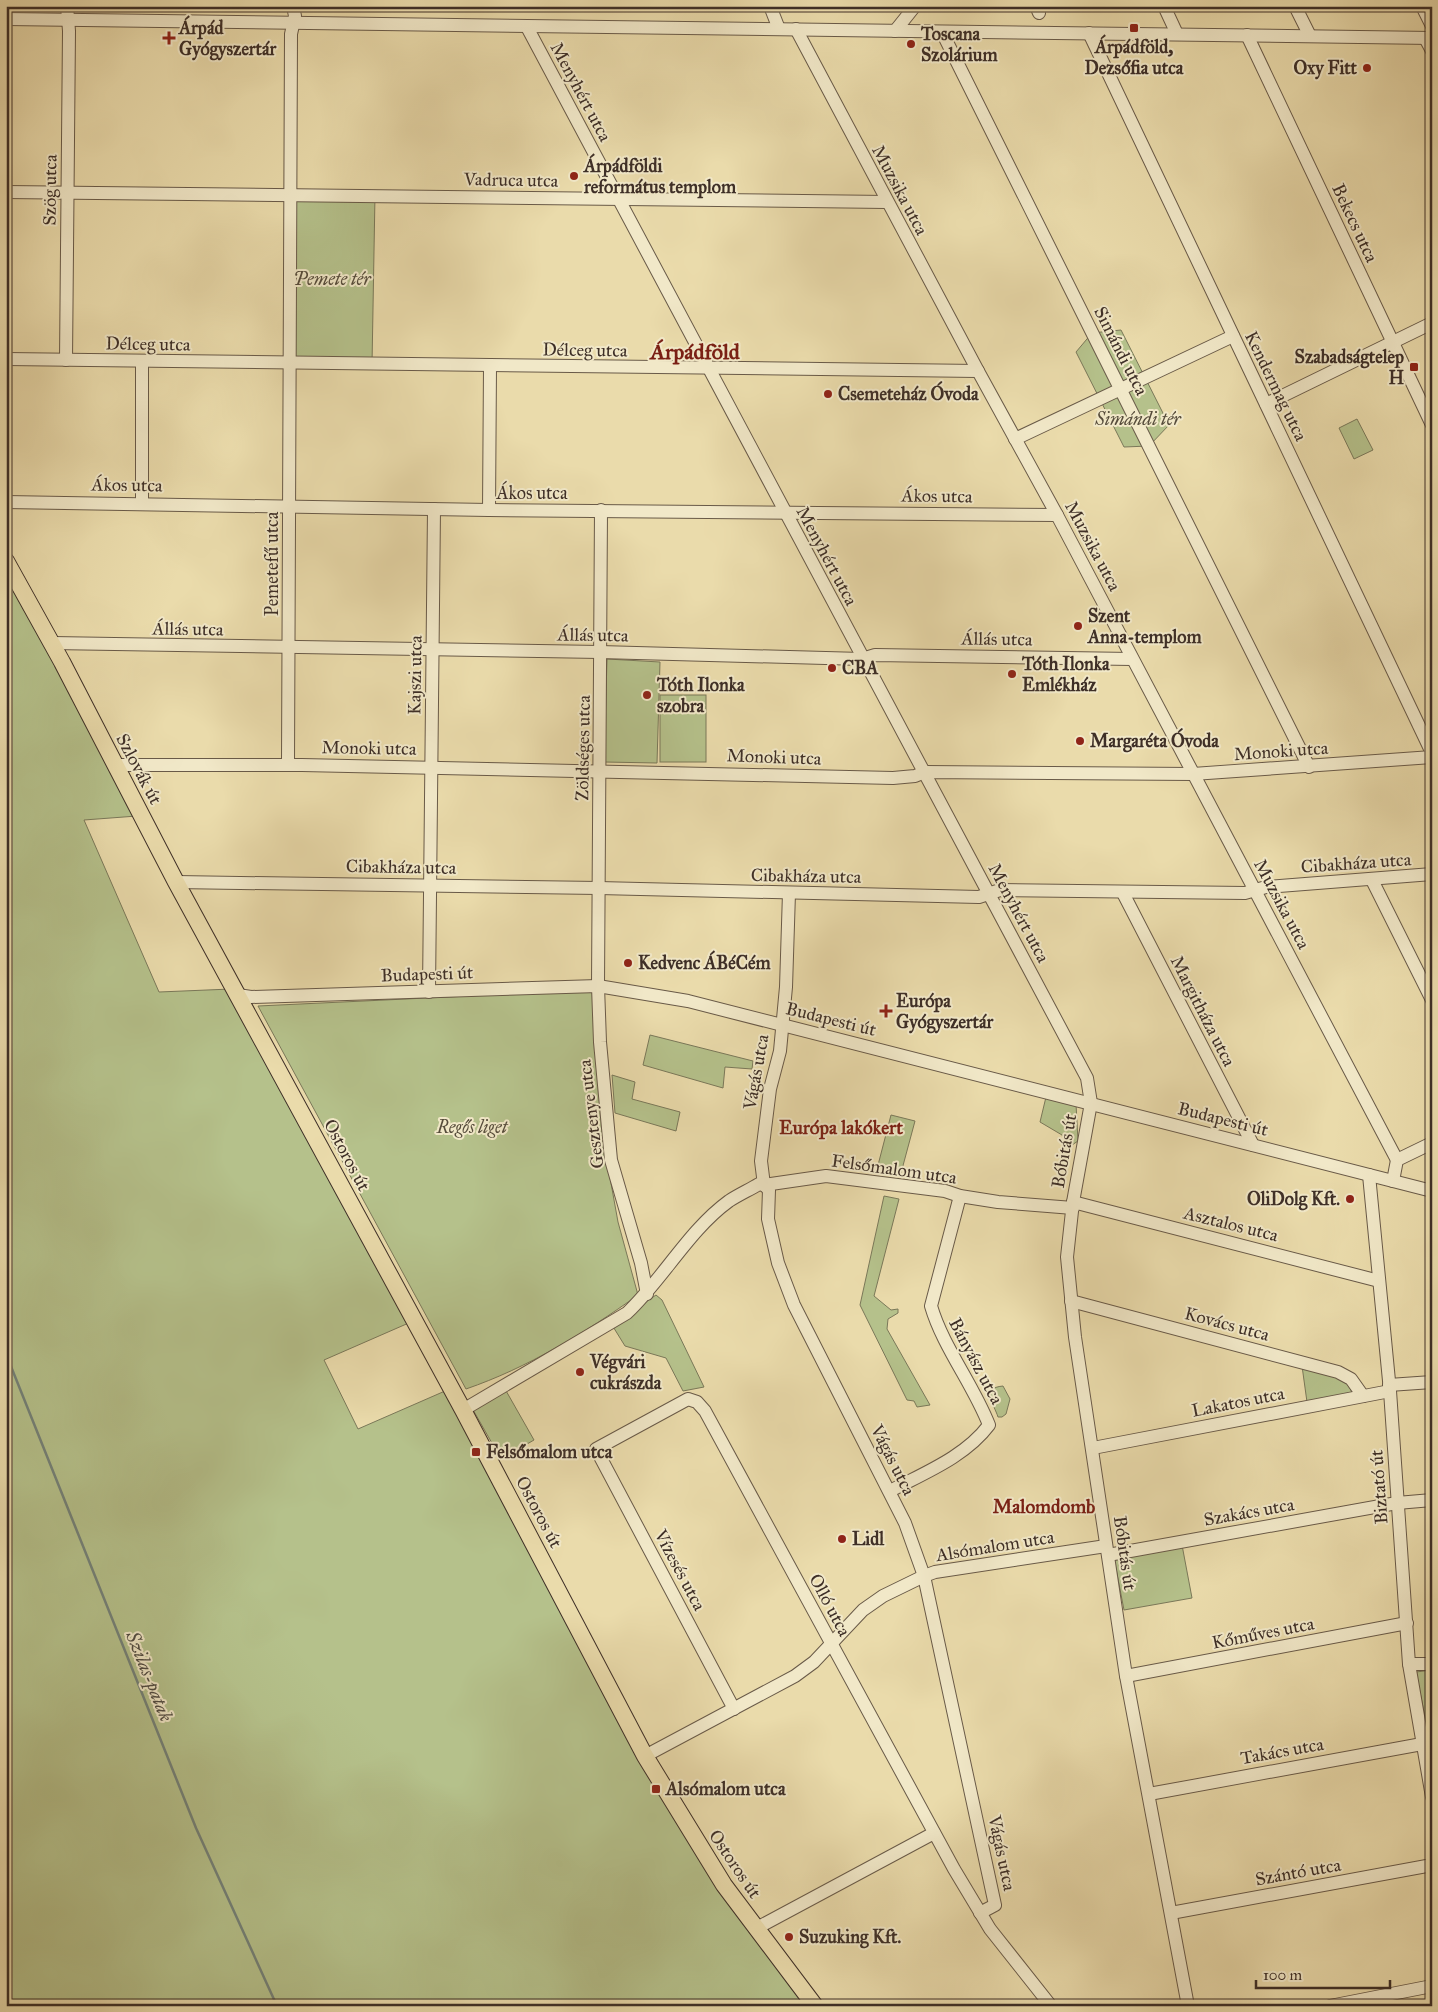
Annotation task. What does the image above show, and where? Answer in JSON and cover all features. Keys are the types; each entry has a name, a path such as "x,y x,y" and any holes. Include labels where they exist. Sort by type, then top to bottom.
{"main road":[{"name":"Szlovák út","path":"6,561 238,995"},
{"name":"Ostoros út","path":"238,995 462,1410 644,1756 695,1841 755,1929 815,2006"}],"street":[{"name":"Szög utca","path":"66,360 68,194 67,6"},
{"path":"290,363 293,6"},
{"path":"770,6 779,29"},
{"path":"895,31 914,6"},
{"path":"1164,6 1177,34"},
{"path":"1296,6 1310,36"},
{"path":"1422,6 1432,26"},
{"path":"6,19 1429,38 1432,52"},
{"name":"Menyhért utca","path":"527,27 707,369 862,659 925,772 1087,1078 1091,1103"},
{"name":"Muzsika utca","path":"796,30 1057,515 1397,1160"},
{"name":"Simándi utca","path":"942,32 1309,767"},
{"name":"Kendermag utca","path":"1089,33 1432,755"},
{"name":"Bekecs utca","path":"1248,35 1432,425"},
{"path":"6,192 292,195"},
{"name":"Vadruca utca","path":"292,195 887,202"},
{"path":"1266,404 1432,322"},
{"path":"1015,439 1233,336"},
{"name":"Délceg utca","path":"6,359 490,367 978,371"},
{"path":"142,361 142,503"},
{"name":"Pemetefű utca","path":"288,764 290,363"},
{"path":"489,510 490,367"},
{"name":"Ákos utca","path":"6,502 489,510 1057,515"},
{"name":"Kajszi utca","path":"429,992 434,509"},
{"name":"Zöldséges utca","path":"598,986 602,510"},
{"name":"Állás utca","path":"52,644 289,649 600,652 862,659 875,655 1132,659"},
{"name":"Monoki utca","path":"114,765 288,764 893,778 915,776 925,772 1193,774 1309,767 1432,755"},
{"name":"Cibakháza utca","path":"176,882 598,888 979,897 1000,890 1245,893 1266,887 1432,874"},
{"path":"1372,880 1432,1000"},
{"name":"Vágás utca","path":"789,893 786,987 780,1051 770,1089 764,1125 762,1161 764,1185 768,1190 768,1219 778,1263 794,1305 890,1491 905,1523 924,1576 995,1905 980,1913"},
{"name":"Margitháza utca","path":"1123,893 1253,1145"},
{"name":"Budapesti út","path":"238,995 251,997 598,986 688,1001 1432,1191"},
{"name":"Gesztenye utca","path":"598,986 600,1042 611,1160 647,1294"},
{"name":"Bóbitás út","path":"1091,1103 1073,1205 1067,1257 1071,1301 1126,1676 1188,2006"},
{"path":"1393,1181 1397,1160 1432,1143"},
{"name":"Biztató út","path":"1369,1175 1389,1388 1409,1664 1432,1796"},
{"name":"Felsőmalom utca","path":"462,1410 627,1313 647,1294 696,1233 728,1202 759,1184 764,1185 807,1177 847,1177 945,1191 960,1196 998,1202 1073,1205"},
{"name":"Bányász utca","path":"890,1491 958,1454 979,1438 989,1425 966,1376 935,1321 930,1306 960,1196"},
{"name":"Asztalos utca","path":"1073,1205 1379,1281"},
{"name":"Kovács utca","path":"1071,1301 1338,1372 1351,1379 1364,1396"},
{"name":"Lakatos utca","path":"1093,1448 1364,1396 1389,1388 1432,1382"},
{"name":"Vízesés utca","path":"688,1399 596,1449 734,1708"},
{"name":"Olló utca","path":"688,1399 697,1402 705,1411 934,1833"},
{"name":"Szakács utca","path":"1107,1550 1398,1503 1432,1500"},
{"name":"Alsómalom utca","path":"644,1756 795,1676 814,1662 863,1610 883,1596 924,1576 935,1572 1107,1550"},
{"name":"Kőműves utca","path":"1126,1676 1407,1623"},
{"path":"1409,1664 1432,1664"},
{"name":"Takács utca","path":"1149,1794 1422,1744"},
{"path":"755,1929 934,1833 980,1913 1005,1951 1051,2006"},
{"name":"Szántó utca","path":"1171,1912 1432,1865"},
{"path":"1330,2006 1432,1986"}],"green space":[{"name":"Pemete tér","path":"292,195 375,195 372,365 290,363"},
{"name":"Simándi tér","path":"1121,330 1169,425 1149,446 1124,447 1076,352 1092,333"},
{"path":"1357,419 1373,450 1354,459 1339,428"},
{"path":"6,570 137,816 84,820 159,992 231,989 411,1322 324,1360 358,1429 445,1391 641,1758 807,2006 6,2006"},
{"path":"607,659 660,662 657,763 604,762"},
{"path":"660,695 706,695 706,762 660,762"},
{"name":"Regős liget","path":"596,990 607,1161 618,1222 638,1295 597,1323 555,1348 511,1371 466,1389 258,1006"},
{"path":"650,1035 753,1061 752,1069 725,1067 723,1088 643,1065"},
{"path":"612,1075 635,1082 632,1099 680,1112 676,1131 615,1113"},
{"path":"1046,1097 1076,1104 1078,1141 1069,1147 1062,1135 1040,1122"},
{"path":"891,1115 915,1121 901,1173 877,1169"},
{"path":"884,1196 899,1199 874,1296 891,1310 898,1309 898,1313 888,1319 887,1329 930,1405 917,1407 914,1401 907,1400 860,1305"},
{"path":"656,1295 662,1300 704,1387 683,1391 666,1358 625,1346 612,1325"},
{"path":"1302,1366 1342,1375 1352,1392 1349,1395 1307,1402"},
{"path":"1003,1386 1010,1399 1006,1414 998,1417 990,1393 996,1387"},
{"path":"505,1389 534,1440 501,1459 472,1408"},
{"path":"1182,1545 1192,1598 1124,1610 1114,1558"},
{"path":"1432,1670 1432,1752 1416,1672"}],"waterway":[{"name":"Szilas-patak","path":"6,1354 196,1828 277,2006"}],"place":[{"name":"Árpádföld, Dezsőfia utca","path":"1134,28"},
{"name":"Árpád Gyógyszertár","path":"169,38"},
{"name":"Toscana Szolárium","path":"911,44"},
{"name":"Oxy Fitt","path":"1367,68"},
{"name":"Árpádföldi református templom","path":"574,176"},
{"name":"Szabadságtelep H","path":"1414,367"},
{"name":"Csemeteház Óvoda","path":"828,394"},
{"name":"Szent Anna-templom","path":"1078,626"},
{"name":"CBA","path":"832,668"},
{"name":"Tóth Ilonka Emlékház","path":"1012,674"},
{"name":"Tóth Ilonka szobra","path":"647,695"},
{"name":"Margaréta Óvoda","path":"1080,741"},
{"name":"Kedvenc ÁBéCém","path":"628,963"},
{"name":"Európa Gyógyszertár","path":"886,1011"},
{"name":"OliDolg Kft.","path":"1350,1199"},
{"name":"Végvári cukrászda","path":"580,1372"},
{"name":"Felsőmalom utca","path":"476,1452"},
{"name":"Lidl","path":"842,1539"},
{"name":"Alsómalom utca","path":"656,1789"},
{"name":"Suzuking Kft.","path":"789,1937"}],"district":[{"name":"Árpádföld","path":"695,351"},
{"name":"Európa lakókert","path":"841,1127"},
{"name":"Malomdomb","path":"1044,1506"}]}
